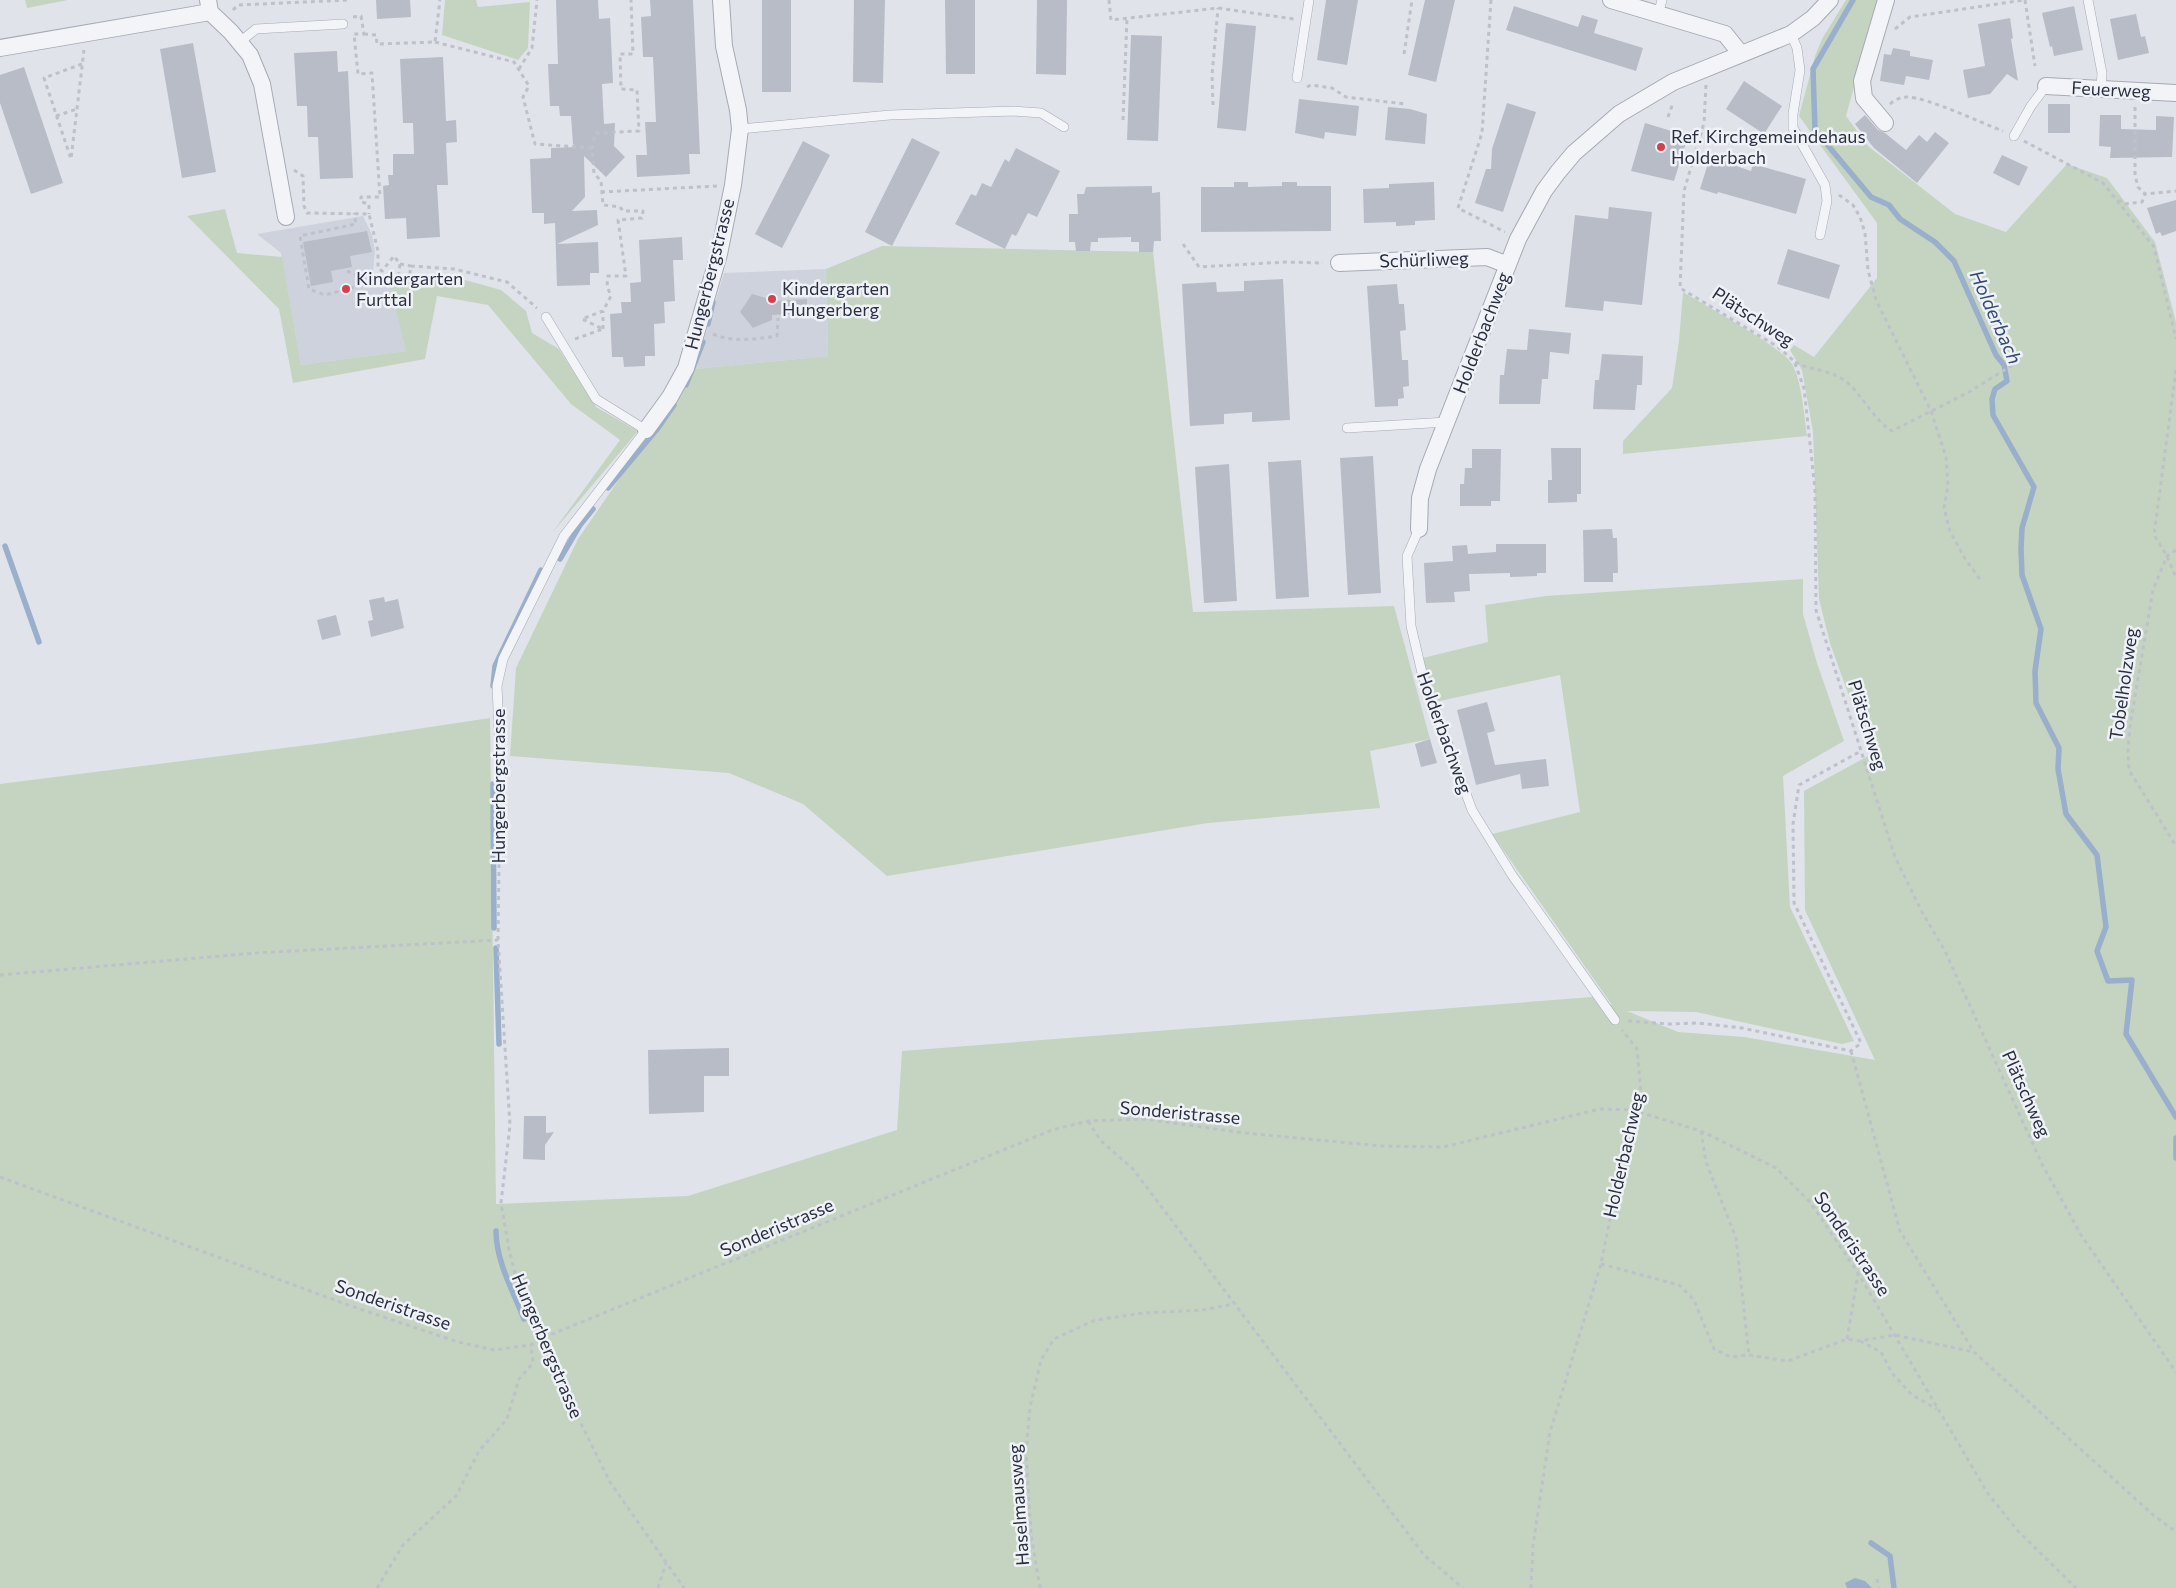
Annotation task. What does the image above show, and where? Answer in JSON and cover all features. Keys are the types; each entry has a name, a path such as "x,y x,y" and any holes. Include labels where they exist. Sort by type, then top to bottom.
{"street":[{"name":"Hungerbergstrasse","path":"646,430 670,397 686,368 719,254 733,185 740,129 738,110 724,46 722,0"},
{"path":"1611,0 1660,7 1726,34 1741,54"},
{"name":"Holderbachweg","path":"1419,528 1420,498 1428,469 1518,239 1544,191 1574,153 1618,114 1673,82 1792,34 1813,18 1830,0"},
{"path":"1885,122 1864,98 1862,81 1886,0"},
{"path":"0,48 209,6 250,55 262,84 286,217"},
{"name":"Feuerweg","path":"2046,86 2176,94"},
{"name":"Schürliweg","path":"1339,263 1487,257 1508,265"}],"lane":[{"path":"1296,78 1309,0"},
{"path":"2088,0 2102,73 2101,89"},
{"path":"240,42 256,29 342,24"},
{"path":"1792,34 1797,48 1800,70 1792,114 1793,128 1825,185 1827,201 1820,235"},
{"path":"2014,136 2031,106 2046,86"},
{"path":"740,129 890,115 1014,111 1041,113 1064,127"},
{"path":"546,316 596,399 646,430"},
{"path":"1347,428 1447,422"},
{"name":"Hungerbergstrasse","path":"501,779 497,686 503,660 564,536 646,430"},
{"name":"Holderbachweg","path":"1419,528 1406,556 1411,626 1422,673 1472,810 1512,875 1614,1020"}],"path":[{"path":"233,10 238,5 349,0"},
{"path":"435,42 440,0"},
{"path":"519,69 532,48 537,0"},
{"path":"603,329 603,311 611,296 607,286 608,276 626,276 618,220 642,218 643,211 623,211 620,207 602,206 601,181 594,173 592,148 596,134 639,131 637,90 622,89 620,54 633,54 631,0"},
{"path":"1109,0 1111,20 1218,8 1296,20"},
{"path":"1404,54 1412,0"},
{"path":"1491,0 1482,133 1458,208 1508,234"},
{"path":"1875,37 1884,38 1910,17 2024,0 2035,66"},
{"path":"1213,105 1212,75 1218,8"},
{"path":"361,16 364,34"},
{"path":"1123,120 1127,18"},
{"path":"546,316 507,282 454,269 400,264 394,256 386,269 382,271 378,268 378,251 369,214 370,204 361,202 362,197 380,197 372,73 358,74 354,34 376,35 377,44 435,42 514,62 529,86 523,97 534,144 592,148"},
{"path":"82,64 44,78 71,160 77,109 82,64 84,45"},
{"name":"Plätschweg","path":"1706,80 1704,123 1684,191 1680,288 1778,347 1794,361 1804,388 1815,490 1816,610 1895,857 1962,987 2042,1164 2081,1235 2176,1372"},
{"path":"1307,87 1311,84 1332,88 1346,97 1406,104"},
{"path":"2136,91 2136,175 2138,186 2145,194"},
{"path":"1907,97 1923,100 2014,136 2103,183 2154,246 2176,339"},
{"path":"1668,117 1674,101"},
{"path":"56,116 77,109"},
{"path":"295,170 302,176 304,206 308,212 369,214"},
{"path":"1825,185 1853,206 1860,217 1865,233 1868,270 1876,300 1931,411 1946,457 1948,485 1944,508 1950,531 1964,557 1981,581"},
{"path":"602,192 720,186"},
{"path":"2145,194 2176,191"},
{"path":"2118,201 2122,201 2125,204 2142,202 2145,194"},
{"path":"347,271 373,282 325,295 309,289 300,236 356,224 354,213"},
{"path":"1183,244 1199,268 1286,262 1339,263"},
{"path":"400,264 398,280 405,281 409,278 411,266"},
{"path":"603,311 582,319 603,329"},
{"path":"698,328 725,339 746,340 777,336 778,318"},
{"path":"564,344 603,329"},
{"path":"1794,361 1802,365 1828,371 1839,378 1863,399 1880,421 1892,430 1969,392 2012,365"},
{"path":"2176,370 2154,535 2167,556 2176,578"},
{"path":"2167,556 2176,550"},
{"name":"Tobelholzweg","path":"2167,556 2153,590 2130,726 2128,752 2129,770 2176,846"},
{"path":"1850,1052 1861,1043 1794,903 1793,824 1799,785 1861,751"},
{"name":"Hungerbergstrasse","path":"501,779 498,940 510,1125 501,1203 509,1249 518,1286 540,1339 610,1482 684,1588"},
{"path":"0,975 256,953 498,940"},
{"path":"1614,1020 1669,1024 1698,1023 1742,1028 1850,1052"},
{"name":"Holderbachweg","path":"1531,1588 1533,1546 1550,1432 1601,1264 1632,1110 1641,1093 1636,1049 1614,1020"},
{"path":"1850,1052 1900,1231 1974,1352 2152,1514 2176,1532"},
{"name":"Sonderistrasse","path":"0,1178 351,1306 458,1342 494,1350 531,1345 540,1339 1043,1134 1088,1121 1144,1119 1381,1146 1443,1147 1600,1109 1632,1110 1701,1131 1776,1168 1810,1202 1858,1273 1987,1492 2017,1530 2076,1588"},
{"path":"1088,1121 1100,1141 1133,1169 1424,1556 1463,1588"},
{"path":"1701,1131 1706,1162 1736,1238 1749,1355"},
{"path":"1601,1264 1679,1285 1694,1300 1714,1349 1730,1357 1749,1355 1788,1361 1848,1339 1859,1341 1881,1352 1892,1373 1912,1394 1937,1409"},
{"path":"1848,1339 1858,1273"},
{"name":"Haselmausweg","path":"1040,1588 1031,1534 1026,1452 1030,1407 1041,1360 1054,1339 1095,1320 1144,1313 1203,1310 1233,1304"},
{"path":"1859,1341 1895,1336 1974,1352"},
{"path":"377,1588 403,1545 456,1496 479,1451 507,1419 519,1379 532,1364 531,1345"},
{"path":"658,1588 666,1563"},
{"path":"1877,1579 1879,1588"}],"shaded area":[{"name":"Kindergarten Furttal","path":"363,216 372,235 375,251 373,272 419,297 406,351 301,365 281,253 257,234"},
{"name":"Kindergarten Hungerberg","path":"826,269 828,356 695,369 724,273"}],"green space":[{"path":"25,0 68,0 27,8"},
{"path":"445,0 476,0 478,7 530,2 528,48 518,60 442,35"},
{"path":"1846,0 1878,0 1846,116 1868,146 1955,214 2006,232 2067,164 2107,178 2155,242 2176,322 2176,1588 0,1588 0,784 324,743 490,718 496,1204 688,1196 897,1130 902,1051 1592,997 1612,1005 1492,834 1580,812 1560,675 1435,702 1423,658 1488,642 1485,605 1546,596 1803,579 1803,614 1817,663 1844,741 1783,776 1790,907 1854,1041 1842,1044 1696,1012 1627,1011 1678,1032 1744,1037 1875,1060 1805,910 1804,791 1870,755 1830,643 1819,599 1813,432 1802,370 1790,350 1794,345 1814,357 1877,278 1877,223 1799,116 1815,56 1822,39"},
{"path":"225,209 237,253 282,257 301,365 406,351 389,281 451,276 501,290 526,311 532,333 559,349 596,407 638,431 552,533 620,440 571,404 488,305 437,296 425,359 293,383 279,309 187,216"},
{"path":"882,246 1153,252 1193,612 1394,606 1430,739 1370,751 1380,808 1208,823 887,876 803,804 729,773 510,756 516,668 578,539 695,369 828,356 826,269"},
{"path":"1683,292 1759,337 1774,347 1792,364 1800,389 1807,436 1623,454 1623,441 1672,388 1679,341"}],"water":[{"path":"1855,1578 1865,1581 1872,1588 1847,1588 1845,1583"}],"building":[{"path":"376,0 410,0 411,17 377,19"},
{"path":"556,0 598,0 599,19 610,18 613,83 602,84 604,124 615,123 614,146 625,157 606,177 584,156 585,197 572,211 597,210 598,225 557,244 598,242 599,273 590,273 590,285 557,286 555,223 544,224 544,213 532,213 530,159 551,158 551,148 576,147 573,144 571,116 560,116 559,106 550,106 548,64 558,64"},
{"path":"650,0 693,0 700,154 689,154 690,174 637,177 636,155 647,155 645,122 656,122 653,57 643,57 641,17 651,16"},
{"path":"762,0 791,0 791,92 762,92"},
{"path":"854,0 885,0 883,83 853,82"},
{"path":"945,0 975,0 975,74 946,74"},
{"path":"1037,0 1067,0 1066,75 1036,74"},
{"path":"1326,0 1358,0 1347,65 1317,60"},
{"path":"1425,0 1455,0 1436,82 1408,75"},
{"path":"1514,6 1578,27 1582,15 1598,20 1594,33 1643,48 1636,71 1506,30"},
{"path":"2074,6 2083,50 2054,56 2042,13"},
{"path":"2136,14 2141,37 2145,36 2149,53 2118,60 2110,19"},
{"path":"2010,18 2013,38 2011,39 2018,81 2007,74 1990,94 1968,98 1963,70 1985,66 1978,24"},
{"path":"1226,23 1256,26 1246,131 1217,128"},
{"path":"1131,35 1162,36 1158,141 1127,140"},
{"path":"193,43 216,172 182,178 160,49"},
{"path":"1893,48 1910,51 1910,56 1933,60 1929,80 1906,76 1904,85 1880,81 1884,54 1891,55"},
{"path":"337,51 338,72 348,71 353,178 320,179 318,137 308,137 307,106 297,106 294,53"},
{"path":"443,57 446,121 456,120 457,142 446,143 448,185 437,185 440,237 407,239 406,218 385,219 383,186 389,185 388,175 393,175 393,154 414,154 413,123 403,123 400,59"},
{"path":"24,67 63,183 31,194 0,103 0,75"},
{"path":"1744,81 1782,106 1764,134 1726,109"},
{"path":"1299,99 1359,106 1356,136 1325,132 1324,139 1295,133"},
{"path":"1507,103 1536,112 1503,212 1475,203 1486,169 1491,169 1492,149"},
{"path":"2048,104 2070,104 2070,133 2048,133"},
{"path":"1388,107 1410,109 1427,114 1425,144 1385,140"},
{"path":"1865,115 1878,130 1885,133 1906,150 1919,135 1927,142 1935,132 1949,143 1917,183 1874,148 1855,124"},
{"path":"2100,115 2121,115 2121,129 2156,130 2156,116 2174,117 2172,157 2110,158 2111,147 2099,146"},
{"name":"Ref. Kirchgemeindehaus Holderbach","path":"1645,123 1688,136 1674,181 1631,171"},
{"path":"912,138 940,152 892,246 865,232"},
{"path":"803,141 830,155 782,248 755,234"},
{"path":"1016,148 1060,171 1037,217 1028,213 1016,236 1012,234 1005,249 955,224 971,194 976,196 982,183 991,187 1005,159 1009,162"},
{"path":"2002,155 2028,167 2019,186 1993,173"},
{"path":"1710,157 1751,171 1753,164 1806,179 1796,214 1718,192 1717,194 1700,189"},
{"path":"1234,182 1248,182 1248,187 1282,186 1282,182 1297,182 1297,186 1331,186 1331,231 1201,232 1201,187 1234,187"},
{"path":"1434,182 1435,220 1415,221 1415,225 1396,226 1396,222 1364,223 1363,189 1389,188 1389,184"},
{"path":"1152,186 1152,193 1160,192 1161,241 1154,241 1153,252 1139,252 1139,242 1131,242 1131,237 1098,238 1098,242 1091,242 1090,251 1076,251 1075,242 1069,242 1069,214 1078,214 1077,194 1084,194 1086,187"},
{"path":"2176,200 2176,231 2162,236 2160,232 2156,234 2147,208"},
{"path":"1609,207 1652,212 1642,305 1604,301 1603,311 1565,307 1575,215 1608,219"},
{"name":"Kindergarten Furttal","path":"367,231 372,252 350,256 352,267 331,271 333,282 311,286 303,242"},
{"path":"682,237 683,260 673,260 675,301 664,302 665,323 654,324 655,356 645,356 645,366 624,367 623,357 612,357 610,314 622,313 621,302 631,302 630,283 641,282 639,240"},
{"path":"1788,249 1840,265 1829,299 1777,284"},
{"path":"1283,279 1290,420 1252,422 1252,412 1224,414 1224,424 1190,426 1182,284 1216,282 1217,292 1244,291 1244,281"},
{"path":"1397,284 1399,304 1404,304 1406,330 1400,331 1402,360 1408,360 1409,386 1403,387 1404,398 1398,399 1398,406 1375,407 1367,286"},
{"name":"Kindergarten Hungerberg","path":"752,294 776,301 807,299 807,313 772,315 772,320 753,328 740,312"},
{"path":"1529,329 1571,333 1569,354 1550,352 1548,379 1542,379 1540,404 1499,404 1500,375 1504,375 1507,349 1527,350"},
{"path":"1602,354 1643,356 1642,385 1637,385 1635,410 1593,409 1595,380 1599,380"},
{"path":"1551,448 1581,448 1581,494 1577,494 1577,502 1548,503 1548,480 1552,480"},
{"path":"1472,449 1501,449 1500,501 1491,501 1491,506 1460,506 1460,484 1464,484 1465,468 1472,468"},
{"path":"1373,456 1381,593 1348,595 1340,458"},
{"path":"1301,460 1309,597 1276,599 1268,462"},
{"path":"1229,464 1237,601 1204,603 1195,467"},
{"path":"1612,529 1613,538 1617,538 1618,573 1613,573 1613,582 1584,582 1583,530"},
{"path":"1496,544 1546,544 1546,573 1537,573 1537,576 1510,577 1510,573 1469,574 1470,591 1454,592 1455,602 1426,603 1424,563 1453,561 1452,546 1467,545 1468,554 1496,552"},
{"path":"384,597 385,602 398,599 404,628 371,637 368,621 373,620 369,600"},
{"path":"336,615 341,635 322,640 317,620"},
{"path":"1487,702 1495,731 1487,733 1495,765 1546,759 1549,786 1522,789 1520,774 1476,785 1457,710"},
{"path":"1430,739 1437,763 1421,767 1415,744"},
{"path":"729,1048 729,1076 704,1076 704,1112 649,1114 648,1050"},
{"path":"524,1116 546,1116 546,1133 554,1132 545,1145 545,1160 523,1159"}],"waterway":[{"name":"Holderbach","path":"1853,0 1813,69 1815,130 1871,197 1889,205 1900,219 1935,242 1954,261 1996,355 2004,365 2007,381 1995,389 1992,399 1993,415 2034,487 2022,528 2021,549 2022,575 2041,629 2035,671 2036,703 2059,748 2058,769 2066,814 2097,855 2106,927 2097,951 2108,981 2132,980 2126,1034 2176,1117"},
{"path":"708,324 713,302"},
{"path":"686,385 703,342"},
{"path":"608,488 658,428 674,405"},
{"path":"560,559 580,525 593,509"},
{"path":"5,546 39,642"},
{"path":"493,686 495,666 541,570"},
{"path":"493,784 494,928"},
{"path":"496,948 499,1044"},
{"name":"Holderbach","path":"2176,1138 2176,1158"},
{"path":"496,1231 502,1265 524,1319"},
{"path":"1871,1543 1890,1556 1894,1588"}],"place":[{"name":"Ref. Kirchgemeindehaus Holderbach","path":"1661,147"},
{"name":"Kindergarten Furttal","path":"346,289"},
{"name":"Kindergarten Hungerberg","path":"772,299"}]}
